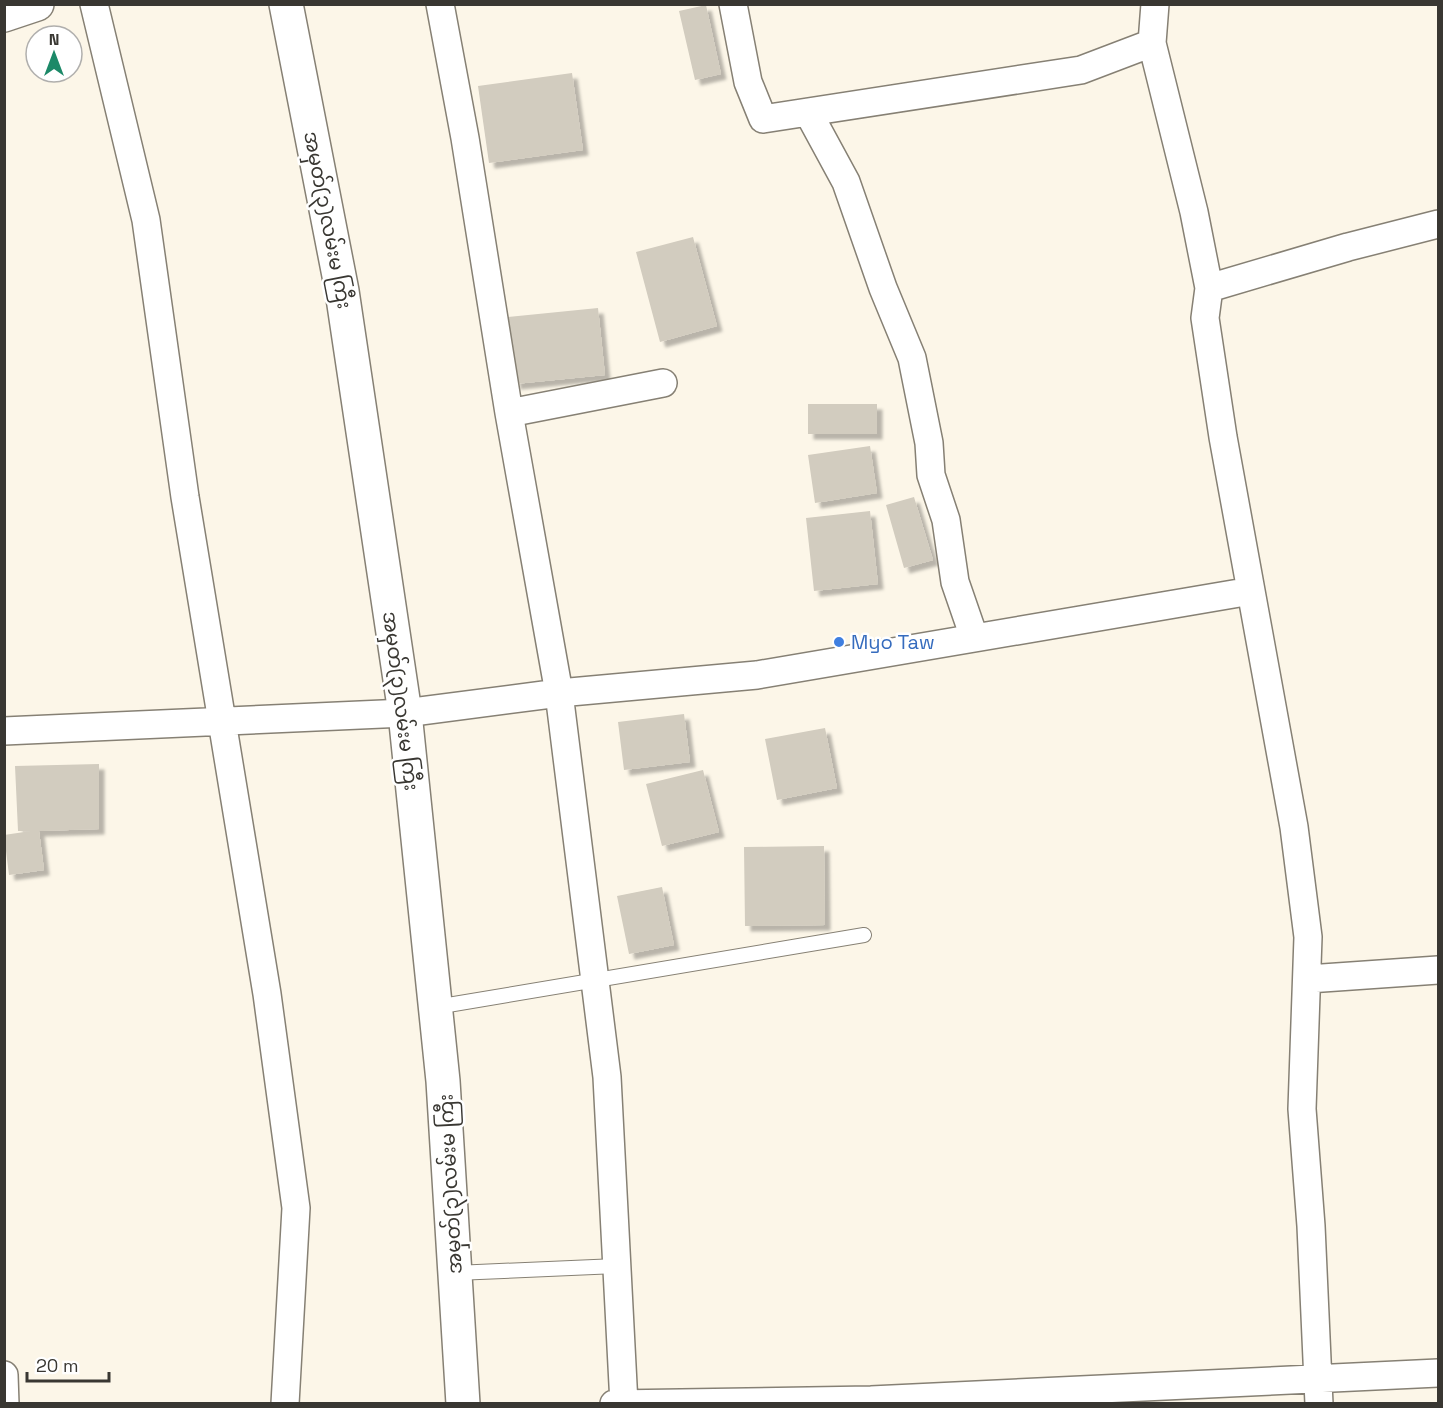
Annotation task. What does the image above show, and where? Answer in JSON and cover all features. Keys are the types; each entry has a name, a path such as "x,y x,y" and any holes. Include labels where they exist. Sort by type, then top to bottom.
{"main road":[{"path":"4,15 37,4"},
{"name":"အမှတ်(၃)လမ်းမ ကြီး","path":"286,4 342,291 405,713 443,1082 463,1404"}],"street":[{"path":"94,4 146,220 185,497 267,994 296,1208 285,1404"},
{"path":"440,4 465,138 509,413 559,693 607,1077 624,1403"},
{"path":"733,4 748,82 763,119 1081,70 1152,43"},
{"path":"1155,4 1152,43 1194,212 1209,288 1205,318 1294,827 1308,937 1302,1109 1311,1226 1318,1392"},
{"path":"808,112 846,182 883,288 912,358 929,443 931,475 946,520 955,582 974,637"},
{"path":"1209,288 1348,247 1438,224"},
{"path":"509,413 663,383"},
{"path":"4,731 224,723 405,713 559,693 757,675 1251,591"},
{"path":"1308,979 1438,970"},
{"path":"614,1404 1318,1392 1438,1373"},
{"path":"4,1375 5,1404"}],"lane":[{"path":"436,1007 864,935"},
{"path":"455,1273 617,1266"}],"building":[{"path":"706,5 721,74 695,80 679,11"},
{"path":"572,73 583,150 489,163 478,86"},
{"path":"693,237 717,326 660,342 636,252"},
{"path":"598,308 605,375 515,384 508,317"},
{"path":"808,404 877,404 877,434 808,434"},
{"path":"870,446 877,493 815,503 808,455"},
{"path":"914,497 933,560 904,568 886,505"},
{"path":"870,511 878,584 814,591 806,518"},
{"path":"684,714 690,762 624,770 618,722"},
{"path":"825,728 837,788 777,800 765,739"},
{"path":"99,764 99,829 39,831 44,870 9,875 4,835 31,831 18,831 15,766"},
{"path":"703,770 719,832 662,846 646,784"},
{"path":"824,846 825,925 745,926 744,847"},
{"path":"662,887 674,945 629,954 617,896"}],"place":[{"name":"Myo Taw","path":"839,642"}]}
